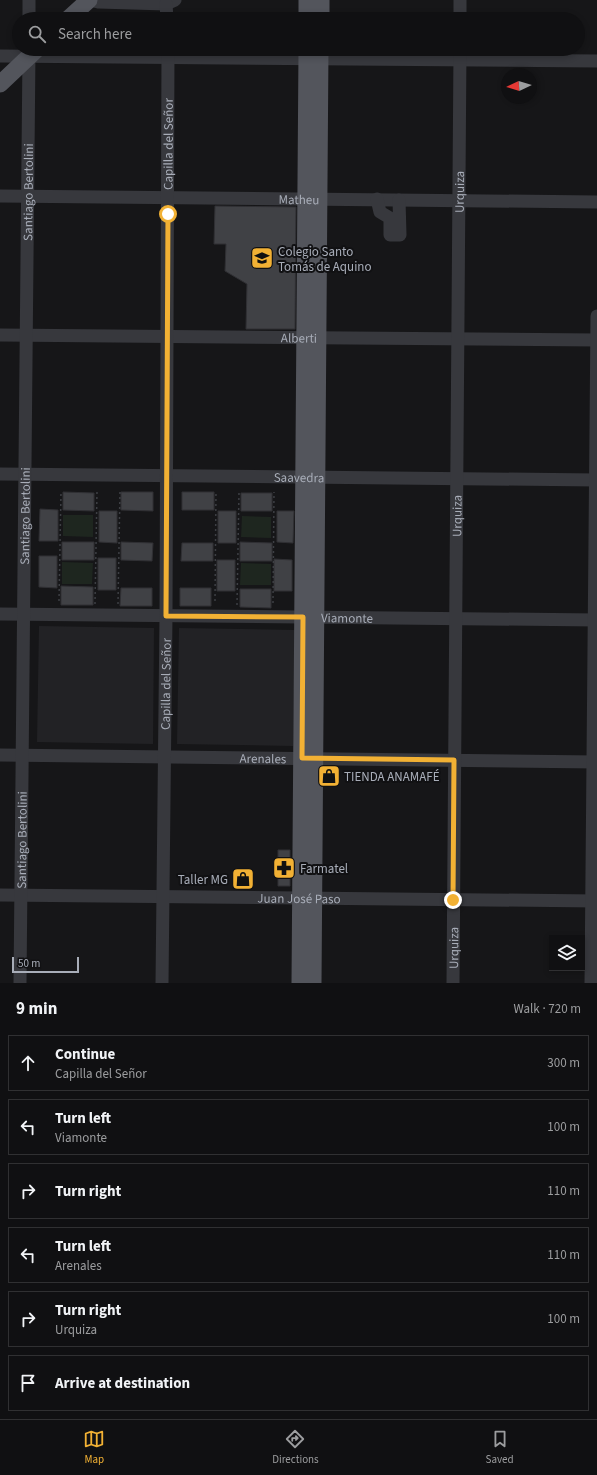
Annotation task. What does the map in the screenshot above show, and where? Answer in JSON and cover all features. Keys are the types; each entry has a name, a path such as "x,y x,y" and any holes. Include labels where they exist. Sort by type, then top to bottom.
{"main road":[{"path":"76,12 89,0"},
{"path":"307,0 307,12"},
{"path":"321,0 321,12"},
{"path":"0,84 28,56"},
{"path":"300,983 307,898 314,56"},
{"path":"307,898 313,983"}],"street":[{"path":"29,0 29,12"},
{"path":"89,0 98,2 170,2 168,12"},
{"path":"460,0 460,12"},
{"path":"0,56 12,54"},
{"name":"Santiago Bertolini","path":"20,983 26,335 32,56"},
{"name":"Capilla del Señor","path":"162,983 167,476 168,56"},
{"name":"Urquiza","path":"452,983 460,56"},
{"path":"499,56 597,61"},
{"name":"Matheu","path":"0,196 597,202"},
{"path":"377,200 380,212 390,218 390,235 400,235 399,200"},
{"path":"591,983 595,901 597,316"},
{"name":"Alberti","path":"0,335 597,340"},
{"name":"Saavedra","path":"0,474 596,480"},
{"name":"Viamonte","path":"0,614 596,620"},
{"name":"Arenales","path":"0,755 595,762"},
{"name":"Juan José Paso","path":"0,895 595,901"}],"path":[{"path":"118,604 120,490"},
{"path":"215,601 216,490"},
{"path":"59,601 61,491"},
{"path":"95,604 97,491"},
{"path":"237,605 239,492"},
{"path":"273,603 274,492"}],"shaded area":[{"path":"63,515 93,515 93,537 63,536"},
{"path":"242,516 271,517 271,538 241,537"},
{"path":"62,562 93,563 92,584 62,584"},
{"path":"241,563 271,564 271,585 240,585"},
{"path":"39,626 154,628 153,744 37,742"},
{"path":"179,628 295,630 293,746 177,744"}],"building":[{"name":"Colegio Santo Tomás de Aquino","path":"215,206 296,207 295,329 246,329 247,284 225,271 226,244 214,244"},
{"path":"63,492 94,493 94,511 63,510"},
{"path":"121,492 153,492 153,511 121,510"},
{"path":"182,492 214,492 214,510 182,510"},
{"path":"241,493 272,493 272,511 241,511"},
{"path":"40,509 58,510 58,541 39,541"},
{"path":"99,511 117,511 117,543 99,542"},
{"path":"218,511 236,511 236,543 218,543"},
{"path":"277,511 294,511 293,543 277,542"},
{"path":"62,542 94,542 94,560 62,560"},
{"path":"121,542 153,543 152,561 121,560"},
{"path":"240,542 272,543 272,561 240,561"},
{"path":"182,543 213,543 213,561 181,561"},
{"path":"39,556 57,556 57,588 39,587"},
{"path":"98,558 116,558 116,590 98,590"},
{"path":"274,559 292,560 292,591 274,591"},
{"path":"217,560 235,560 235,591 217,591"},
{"path":"61,586 93,587 93,605 61,605"},
{"path":"121,588 152,588 152,606 120,606"},
{"path":"180,588 211,588 211,606 180,606"},
{"path":"240,589 271,589 271,608 240,607"},
{"name":"Farmatel","path":"278,850 290,850 290,886 278,886"}],"place":[{"name":"Colegio Santo Tomás de Aquino","path":"262,258"},
{"name":"TIENDA ANAMAFÉ","path":"329,776"},
{"name":"Farmatel","path":"284,868"},
{"name":"Taller MG","path":"243,879"}],"route":[{"path":"168,214 166,616 303,617 302,758 454,760 453,900"}]}
